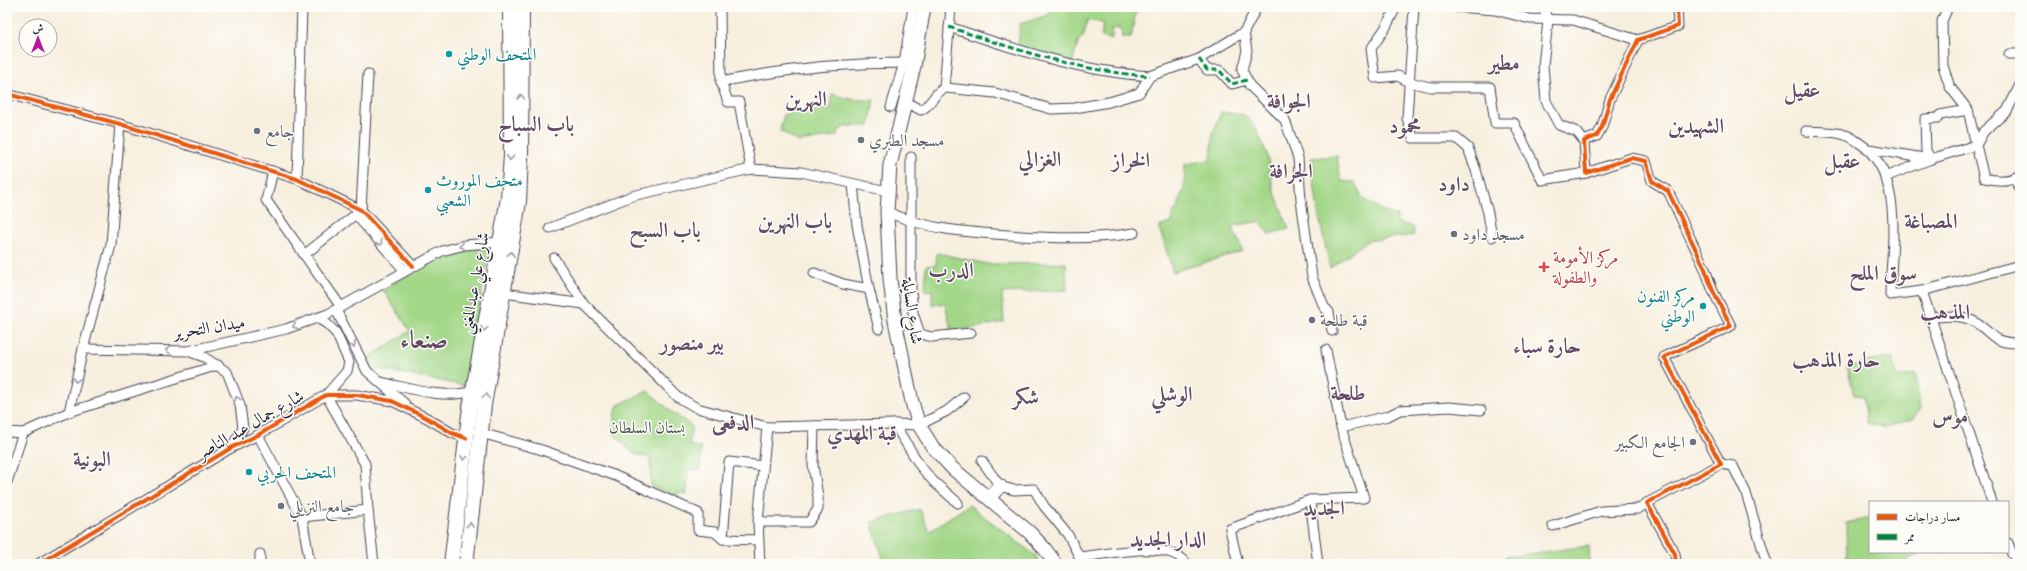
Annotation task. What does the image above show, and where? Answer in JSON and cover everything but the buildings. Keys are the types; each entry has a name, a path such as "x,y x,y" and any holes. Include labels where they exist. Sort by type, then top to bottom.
{"main road":[{"name":"شارع علي عبدالمغني","path":"451,564 473,391 508,198 511,155 510,7"},
{"name":"شارع علي عبدالمغني","path":"466,564 484,405 519,202 521,157 522,7"},
{"name":"شارع السايلة","path":"924,7 917,52 890,165 887,191 890,279 895,321 910,394 919,425 932,446 952,468 1028,532 1044,548 1056,564"},
{"path":"989,498 1000,486"}],"street":[{"path":"297,179 302,7"},
{"path":"720,7 721,82 728,102 739,102 751,169"},
{"path":"891,107 904,63 913,7"},
{"path":"944,88 951,7"},
{"path":"949,27 1025,52 1123,74 1150,76 1199,59 1244,32 1257,7"},
{"path":"1396,7 1386,27 1371,50 1376,78 1398,76 1409,82 1430,86 1490,87 1494,123 1514,123 1542,180 1586,173 1631,158 1646,161 1652,181 1668,191 1705,269 1713,291 1732,326 1664,357 1721,464"},
{"path":"1414,7 1407,118 1414,138 1456,138 1468,148 1488,214 1492,237"},
{"path":"1456,7 1495,10 1530,19 1548,21 1573,20 1638,40 1678,26 1677,7"},
{"path":"1543,7 1548,21 1543,65 1546,101 1559,125 1577,132 1584,141 1586,173"},
{"path":"1948,7 1942,21 1943,66 1950,87 1968,110 1984,178 1995,181 2017,177 2020,188"},
{"path":"1244,32 1247,51 1242,70 1250,86 1285,120 1298,158 1301,200 1312,277 1324,307 1329,312 1332,331"},
{"path":"1584,141 1597,136 1602,127 1610,99 1638,40"},
{"path":"2009,54 2020,54"},
{"path":"1199,59 1206,70 1219,70 1232,84 1247,80"},
{"path":"721,82 808,67 904,63"},
{"path":"304,256 358,213 368,74"},
{"path":"905,102 921,110 928,107 939,91 944,88 995,93 1051,109 1075,108 1109,102 1139,93 1150,76"},
{"path":"1885,177 1931,159 1976,145 1984,131 2006,111 2020,85"},
{"path":"7,94 120,124 297,179 358,213 409,268"},
{"path":"1931,159 1926,151 1925,120 1938,118 1940,115 1968,110"},
{"path":"69,412 83,349 111,245 120,124"},
{"path":"1806,131 1846,135 1869,148 1931,159"},
{"path":"1869,148 1882,165 1890,192 1894,227 1890,296 1922,291 2020,265"},
{"path":"911,157 911,296 913,313 920,334 932,337 971,333"},
{"path":"550,228 632,196 751,169 801,172 887,191"},
{"path":"272,171 266,200 338,308 363,364 378,382 416,413"},
{"path":"853,184 857,225 869,289 879,329"},
{"path":"887,212 912,223 955,231 1071,239 1102,238 1134,233"},
{"name":"ميدان التحرير","path":"83,349 188,350 286,329 317,318 338,308 442,251 453,247 500,242"},
{"path":"554,258 584,304 678,397 697,408 767,428 894,424 919,425 947,411 964,397"},
{"path":"814,274 843,284 869,289"},
{"path":"1922,291 1992,501"},
{"path":"504,293 584,304"},
{"path":"1930,317 1958,316 1970,320 2002,343 2020,343"},
{"path":"317,318 336,332 349,362 347,371 326,395 366,464 368,510 374,564"},
{"path":"188,350 204,357 227,372 240,405 243,428 231,448"},
{"path":"1238,564 1230,530 1310,500 1364,498 1341,427 1326,350"},
{"path":"7,432 23,433 69,412 218,365"},
{"path":"378,382 445,394 461,394 473,391"},
{"name":"شارع جمال عبد الناصر","path":"38,564 231,448 258,435 326,395 357,395 380,398 416,413 452,433 466,438"},
{"path":"1341,427 1388,416 1400,410 1449,408 1481,410"},
{"path":"894,424 921,467 934,482 958,503"},
{"path":"758,522 809,522 818,509 818,497 813,465 814,426"},
{"path":"760,564 758,522 767,428"},
{"path":"7,482 23,433"},
{"path":"481,433 542,450 616,476 698,513 698,530 715,532 723,540 758,540"},
{"path":"258,435 302,517 310,564"},
{"path":"982,461 1000,486 1014,490 1034,489 1044,506 1068,535 1082,560 1117,551 1154,549 1182,558 1187,564"},
{"path":"723,540 729,462 763,466"},
{"path":"1554,526 1601,511 1638,509 1721,464 1732,466 1746,493 1767,564"},
{"path":"1310,500 1318,564"},
{"path":"1647,503 1675,554 1676,564"},
{"path":"302,517 368,510"},
{"path":"2009,546 2012,554 2020,562"},
{"path":"54,564 62,550"},
{"path":"260,554 260,564"}],"green space":[{"path":"1050,7 1097,9 1098,7 1137,7 1131,38 1122,38 1121,28 1112,29 1112,39 1101,37 1103,23 1087,20 1084,36 1079,40 1072,63 1018,48 1020,24 1048,15"},
{"path":"832,94 855,100 874,100 869,126 846,126 838,131 837,136 799,142 780,131 784,114 831,109"},
{"path":"1221,112 1245,115 1256,128 1267,154 1273,188 1289,229 1268,234 1261,221 1232,226 1243,251 1173,272 1159,227 1172,222 1172,213 1178,208 1180,197 1184,190 1185,164 1211,160 1213,133"},
{"path":"1337,156 1341,181 1354,182 1363,199 1385,212 1397,216 1397,222 1413,227 1414,235 1367,241 1330,268 1318,212 1311,158"},
{"path":"465,247 489,249 466,386 373,368 365,360 410,331 383,290 441,254"},
{"path":"937,253 987,264 1066,263 1067,290 1002,293 1004,322 952,332 945,304 932,304 932,290 925,291 926,266 936,265"},
{"path":"1893,357 1897,377 1916,374 1920,411 1912,419 1885,428 1867,423 1863,396 1854,395 1847,366"},
{"name":"بستان السلطان","path":"648,391 672,412 692,426 689,445 701,448 700,470 688,470 687,495 680,492 677,498 651,486 650,458 634,454 614,434 614,416 618,405"},
{"path":"969,505 1036,556 1040,564 885,564 871,522 920,509 929,531"},
{"path":"1869,518 1869,553 1919,554 1906,561 1906,564 1847,564 1846,523"},
{"path":"1589,546 1590,564 1506,564 1505,557"}],"marked path":[{"path":"949,27 1023,51 1073,65 1124,74 1150,76"},
{"path":"1199,59 1207,70 1219,70 1232,84 1247,80"}],"cycle path":[{"path":"1676,564 1675,554 1647,503 1721,464 1664,357 1731,326 1713,291 1705,269 1668,191 1652,181 1646,161 1631,158 1586,173 1584,141 1597,136 1602,127 1610,99 1638,40 1678,26 1677,7"},
{"path":"7,94 120,124 297,179 361,210 413,266"},
{"path":"38,564 231,448 258,435 326,395 357,395 392,401 427,418 452,433 466,438"}],"place":[{"name":"المتحف الوطني","path":"449,54"},
{"name":"جامع","path":"257,131"},
{"name":"مسجد الطبري","path":"861,140"},
{"name":"متحف الموروث الشعبي","path":"428,190"},
{"name":"مسجد داود","path":"1454,234"},
{"name":"مركز الأمومة والطفولة","path":"1544,267"},
{"name":"مركز الفنون الوطني","path":"1703,306"},
{"name":"قبة طلحة","path":"1312,320"},
{"name":"الجامع الكبير","path":"1693,442"},
{"name":"المتحف الحربي","path":"249,472"},
{"name":"جامع النزيلي","path":"281,506"}],"district":[{"name":"مطير","path":"1504,63"},
{"name":"عقيل","path":"1802,90"},
{"name":"النهرين","path":"806,99"},
{"name":"الجوافة","path":"1289,101"},
{"name":"باب السباح","path":"536,124"},
{"name":"محمود","path":"1405,126"},
{"name":"الشهيدين","path":"1696,126"},
{"name":"الغزالي","path":"1040,159"},
{"name":"الخراز","path":"1131,160"},
{"name":"عقبل","path":"1842,161"},
{"name":"الجرافة","path":"1291,171"},
{"name":"داود","path":"1454,184"},
{"name":"باب النهرين","path":"795,221"},
{"name":"المصباغة","path":"1931,221"},
{"name":"باب السبح","path":"665,230"},
{"name":"الدرب","path":"951,270"},
{"name":"سوق الملح","path":"1883,273"},
{"name":"المذهب","path":"1945,312"},
{"name":"صنعاء","path":"424,339"},
{"name":"بير منصور","path":"692,343"},
{"name":"حارة سباء","path":"1547,346"},
{"name":"حارة المذهب","path":"1836,360"},
{"name":"طلحة","path":"1348,393"},
{"name":"الوشلي","path":"1172,394"},
{"name":"شكر","path":"1026,397"},
{"name":"موس","path":"1950,416"},
{"name":"الدفعى","path":"733,422"},
{"name":"قبة المهدي","path":"862,433"},
{"name":"البونية","path":"92,459"},
{"name":"الجديد","path":"1324,508"},
{"name":"الدار الجديد","path":"1168,539"}]}
